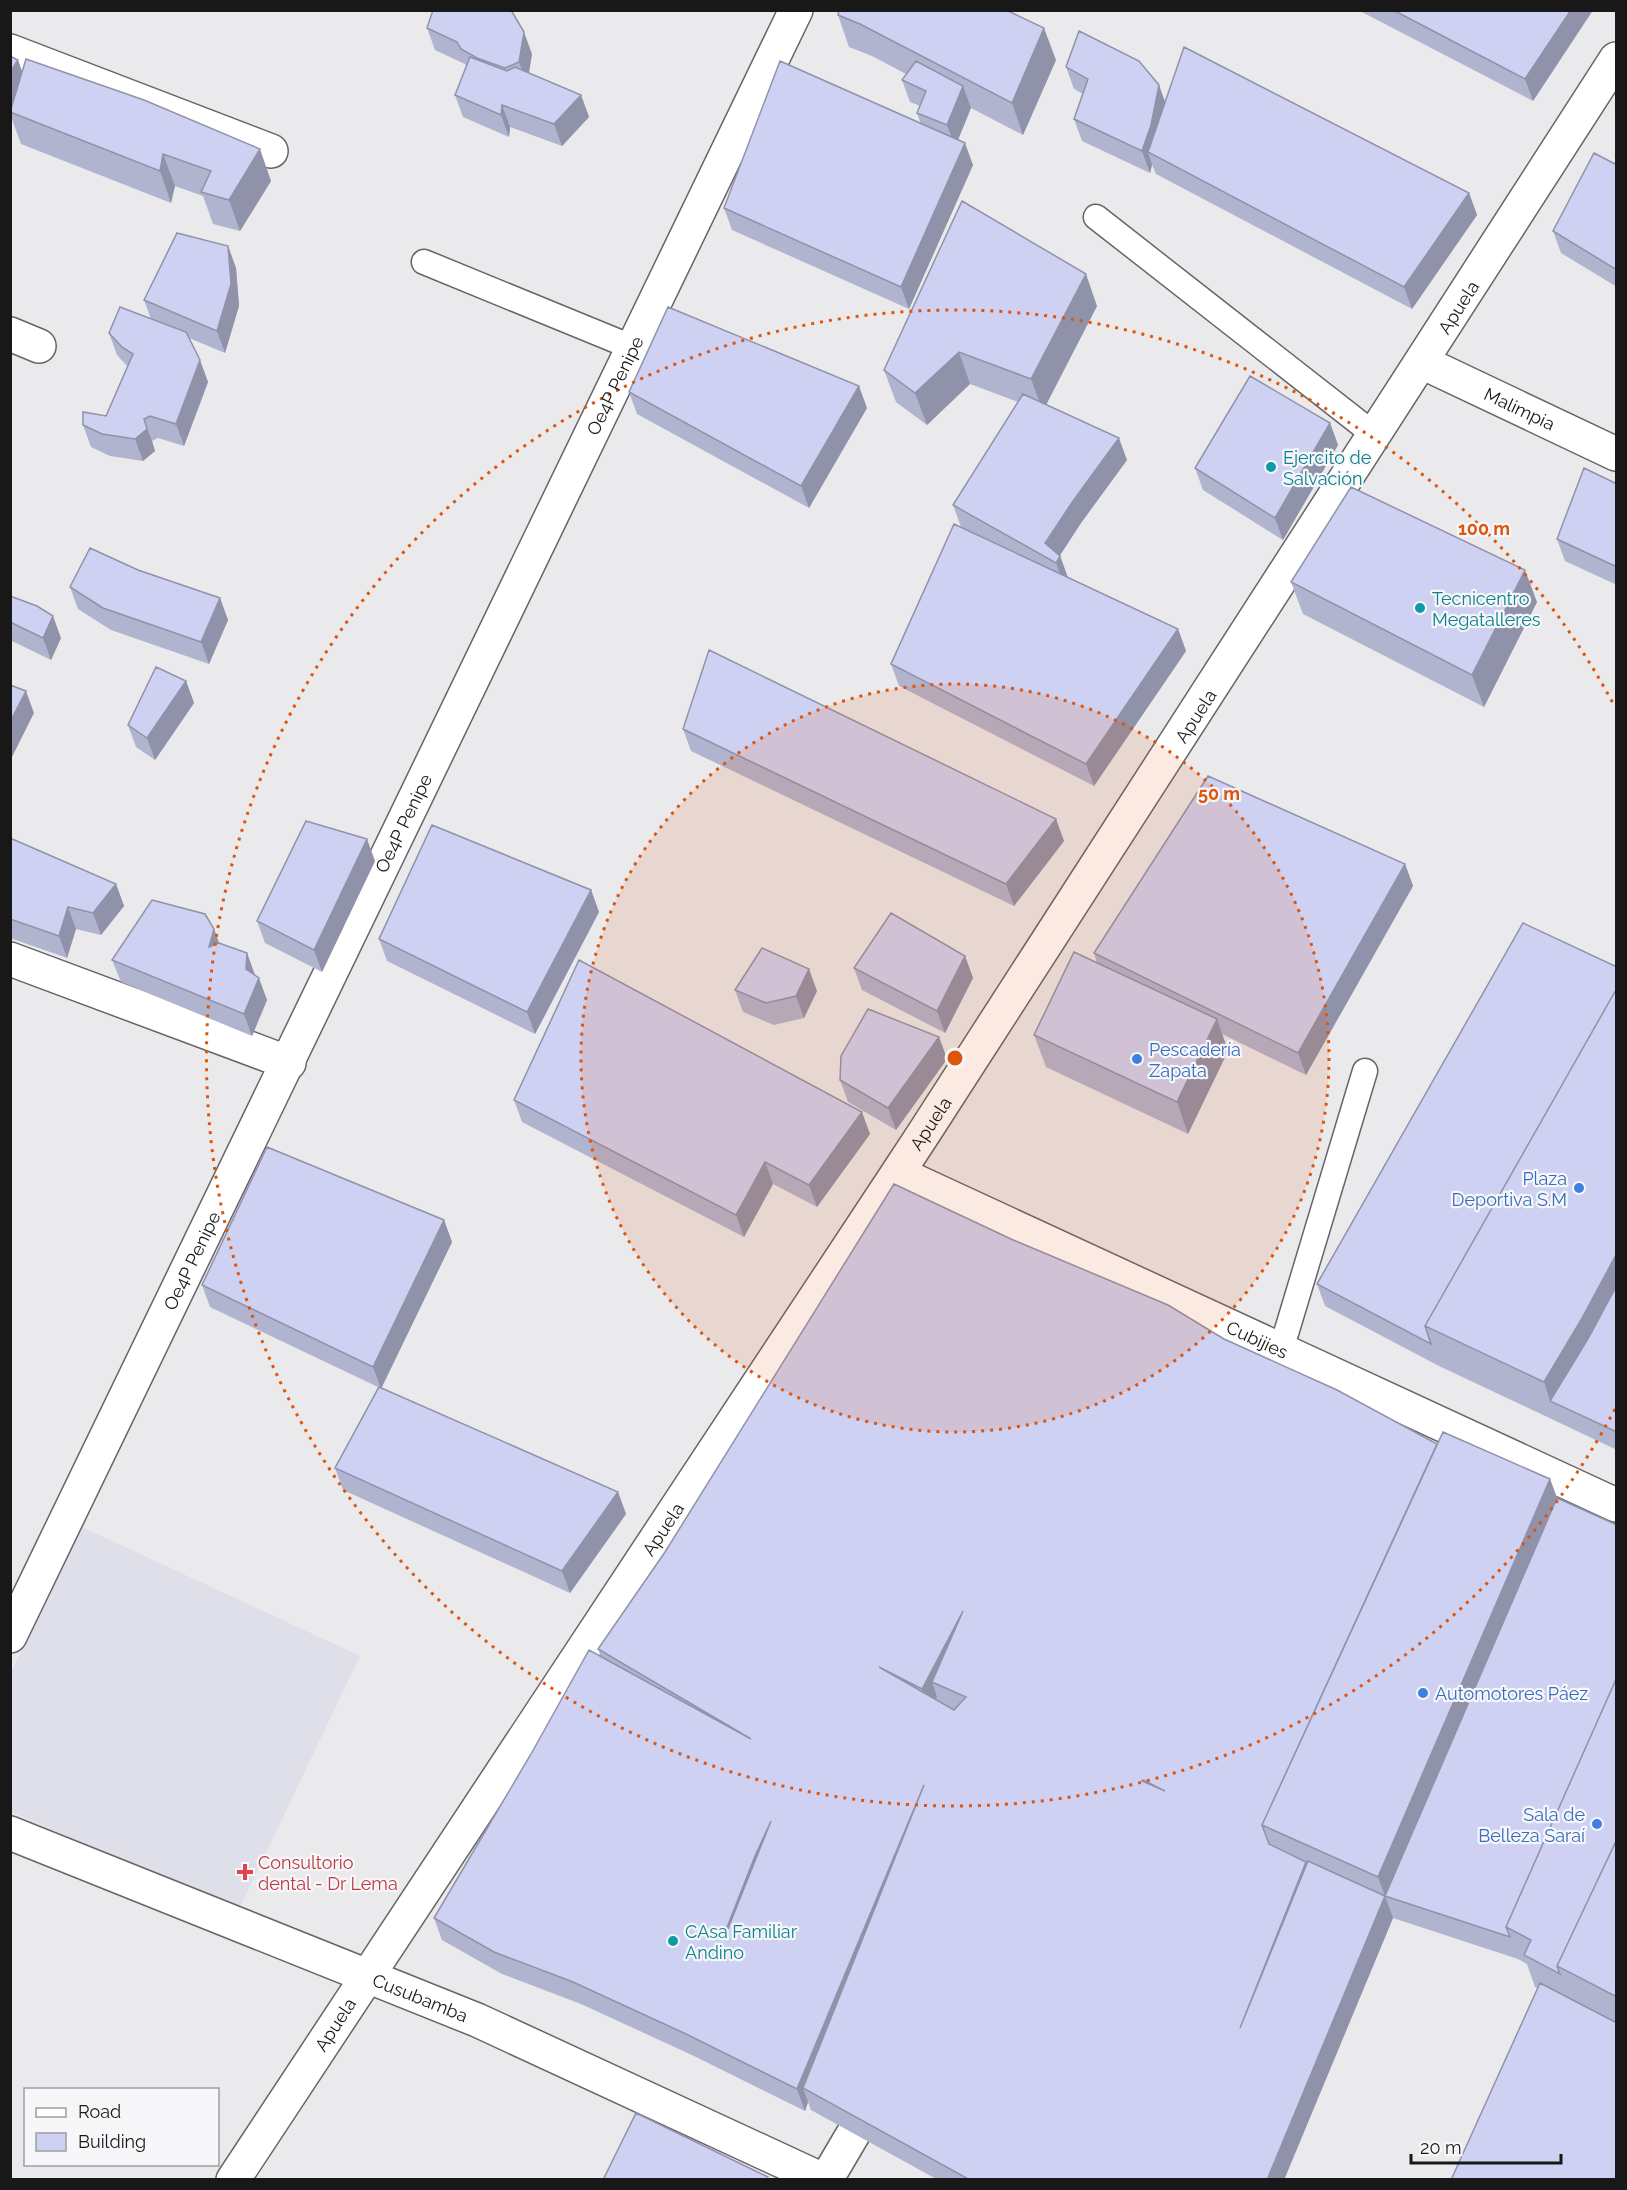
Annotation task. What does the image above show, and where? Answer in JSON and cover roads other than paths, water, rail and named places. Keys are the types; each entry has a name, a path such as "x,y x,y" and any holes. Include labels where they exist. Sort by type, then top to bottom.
{"street":[{"name":"Oe4P Penipe","path":"10,1636 289,1063 796,10"},
{"path":"10,51 271,151"},
{"name":"Apuela","path":"233,2180 365,1976 898,1173 1424,363 1617,59"},
{"name":"Malimpia","path":"1424,363 1617,454"},
{"path":"10,959 289,1063"},
{"name":"Cubijies","path":"898,1173 1617,1505"},
{"name":"Cusubamba","path":"10,1833 477,2020 765,2163 825,2180"},
{"path":"825,2180 856,2129 883,2063"}],"lane":[{"path":"1096,217 1376,436"},
{"path":"424,262 634,348"},
{"path":"1281,1350 1365,1071"}],"place":[{"name":"Ejercito de Salvación","path":"1271,467"},
{"name":"Tecnicentro Megatalleres","path":"1420,608"},
{"name":"Pescadería Zapata","path":"1137,1059"},
{"name":"Plaza Deportiva S.M","path":"1579,1188"},
{"name":"Automotores Páez","path":"1423,1693"},
{"name":"Sala de Belleza Saraí","path":"1597,1824"},
{"name":"Consultorio dental - Dr Lema","path":"245,1872"},
{"name":"CAsa Familiar Andino","path":"673,1941"}]}
